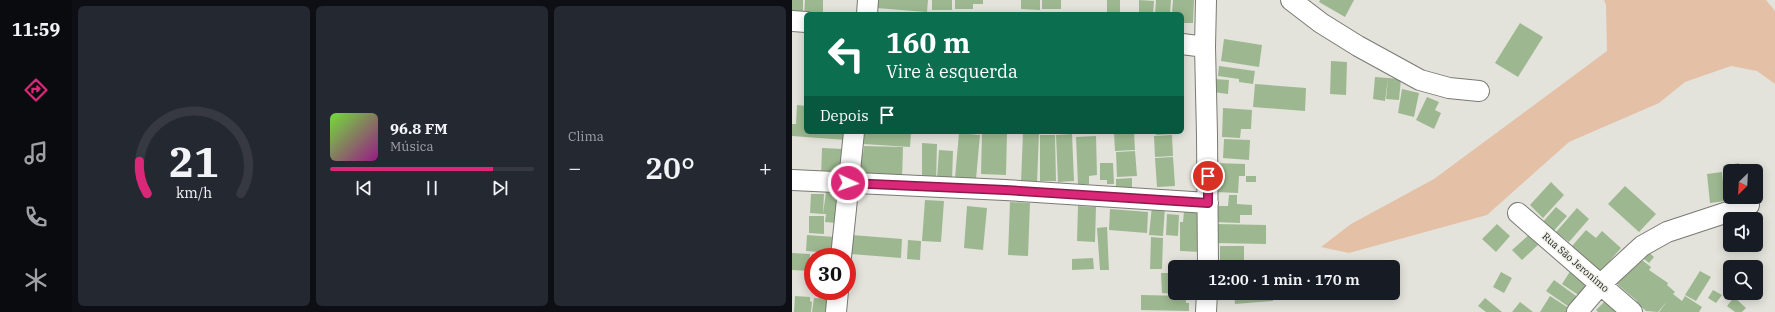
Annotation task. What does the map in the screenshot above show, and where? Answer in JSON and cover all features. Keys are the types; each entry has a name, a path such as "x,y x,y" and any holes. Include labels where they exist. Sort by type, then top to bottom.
{"street":[{"path":"868,0 868,12"},
{"path":"1206,0 1205,47 1208,260"},
{"path":"1300,3 1358,46 1420,80 1449,88 1479,91"},
{"path":"792,21 804,22"},
{"path":"1184,44 1205,47"},
{"path":"842,248 854,134"},
{"path":"792,180 1005,190 1208,203"},
{"path":"1577,312 1601,284 1642,246 1667,232 1749,205"},
{"name":"Rua São Jeronimo","path":"1518,214 1632,312"},
{"path":"836,312 837,300"},
{"path":"1206,312 1207,300"}],"shaded area":[{"path":"1604,0 1766,0 1775,11 1775,84 1757,71 1731,66 1685,82 1659,103 1569,142 1487,215 1349,253 1321,247 1351,224 1434,179 1607,51 1606,5"}],"building":[{"path":"792,0 803,0 803,18 792,18"},
{"path":"805,0 823,0 823,12 804,12"},
{"path":"876,0 928,0 927,12 876,8"},
{"path":"932,0 952,0 952,10 932,10"},
{"path":"955,0 983,0 983,4 973,4 973,9 955,9"},
{"path":"1021,0 1040,0 1040,10 1021,9"},
{"path":"1042,0 1061,0 1061,9 1042,9"},
{"path":"1107,0 1120,0 1120,12 1107,12"},
{"path":"1139,0 1154,1 1153,12 1139,12"},
{"path":"1156,0 1171,0 1170,12 1155,12"},
{"path":"1173,0 1194,0 1193,23 1184,23 1184,12 1172,12"},
{"path":"1320,0 1354,0 1345,17 1319,2"},
{"path":"1520,23 1543,37 1518,77 1495,63"},
{"path":"1224,39 1262,45 1259,67 1221,61"},
{"path":"1331,61 1347,62 1346,95 1330,94"},
{"path":"1219,66 1255,71 1253,84 1239,82 1239,79 1218,76"},
{"path":"1375,77 1388,78 1385,101 1373,99"},
{"path":"1388,78 1401,79 1399,100 1386,99"},
{"path":"1214,79 1229,80 1228,94 1213,92"},
{"path":"1255,84 1306,88 1305,111 1253,107"},
{"path":"1402,89 1419,93 1414,117 1398,113"},
{"path":"1427,97 1439,102 1435,110 1441,113 1434,129 1416,120"},
{"path":"797,105 804,106 804,134 846,134 846,140 792,136 792,124 796,124"},
{"path":"1223,108 1252,110 1251,129 1241,129 1240,138 1222,137"},
{"path":"864,134 911,134 910,147 863,144"},
{"path":"959,134 980,135 976,179 955,178"},
{"path":"982,134 1007,134 1006,175 981,174"},
{"path":"1023,134 1039,134 1037,183 1021,183"},
{"path":"1072,134 1074,181 1058,182 1056,135"},
{"path":"1114,134 1134,134 1135,150 1115,151"},
{"path":"1040,135 1055,135 1056,181 1040,181"},
{"path":"1172,135 1173,156 1155,157 1154,136"},
{"path":"1096,136 1097,175 1089,176 1089,184 1078,185 1076,137"},
{"path":"1224,139 1250,140 1249,160 1223,158"},
{"path":"922,143 937,144 936,182 922,181"},
{"path":"864,146 903,147 902,179 859,178 860,154 863,154"},
{"path":"822,148 843,149 842,178 821,177"},
{"path":"939,150 953,151 952,180 937,179"},
{"path":"1135,151 1137,176 1117,177 1116,152"},
{"path":"1173,157 1175,186 1157,187 1155,158"},
{"path":"1100,163 1113,163 1114,184 1107,184 1107,180 1100,180"},
{"path":"1216,163 1245,164 1245,176 1239,176 1238,193 1215,192"},
{"path":"1722,172 1723,201 1710,203 1707,174"},
{"path":"1246,176 1256,176 1256,182 1246,182"},
{"path":"1132,178 1132,189 1116,190 1116,179"},
{"path":"1551,182 1564,195 1543,218 1530,205"},
{"path":"1625,186 1656,214 1639,232 1608,204"},
{"path":"826,192 839,194 836,223 825,222 826,214 823,214"},
{"path":"811,194 824,194 823,214 810,213"},
{"path":"1229,195 1237,195 1237,204 1252,205 1252,215 1240,215 1240,223 1214,222 1214,206 1228,206"},
{"path":"925,200 944,201 941,242 922,241"},
{"path":"1010,202 1030,203 1028,256 1008,255"},
{"path":"967,206 987,208 983,250 964,248"},
{"path":"1078,206 1096,207 1095,242 1077,241"},
{"path":"1152,206 1165,207 1163,236 1149,235"},
{"path":"1556,207 1567,216 1551,234 1541,224"},
{"path":"1577,208 1589,219 1569,242 1556,232"},
{"path":"1110,209 1148,212 1147,233 1109,230"},
{"path":"1184,211 1202,212 1201,252 1180,251 1180,222 1183,222"},
{"path":"1167,214 1179,215 1178,236 1166,235"},
{"path":"809,216 824,216 824,234 809,233"},
{"path":"1216,224 1266,225 1266,244 1216,243"},
{"path":"1497,224 1510,236 1496,252 1482,239"},
{"path":"1107,227 1109,270 1100,270 1097,228"},
{"path":"1586,230 1596,238 1602,231 1621,248 1601,271 1572,246"},
{"path":"1530,234 1539,244 1522,260 1512,250"},
{"path":"807,235 835,237 834,248 806,248"},
{"path":"852,235 902,239 901,258 856,254 856,248 851,248"},
{"path":"1151,237 1163,238 1162,269 1150,269"},
{"path":"908,240 921,241 920,260 907,259"},
{"path":"1220,246 1244,246 1244,260 1220,260"},
{"path":"1644,248 1654,257 1649,263 1639,255"},
{"path":"792,253 804,254 804,271 792,270"},
{"path":"1638,257 1651,267 1649,270 1668,283 1667,285 1675,292 1673,294 1682,301 1685,296 1702,307 1699,312 1659,312 1668,300 1658,312 1646,311 1636,302 1637,301 1616,283"},
{"path":"1093,258 1094,269 1072,270 1072,259"},
{"path":"1571,270 1589,283 1580,296 1562,284"},
{"path":"1700,271 1711,277 1696,301 1685,295"},
{"path":"1501,272 1512,278 1504,293 1493,287"},
{"path":"1161,273 1168,273 1168,293 1162,293"},
{"path":"1554,280 1579,298 1572,309 1546,291"},
{"path":"1713,290 1722,295 1716,303 1708,298"},
{"path":"1141,295 1168,296 1168,300 1186,300 1186,303 1189,303 1189,311 1141,310"},
{"path":"795,296 804,297 804,300 810,300 812,302 811,312 794,312"},
{"path":"1550,296 1570,309 1568,312 1540,312"},
{"path":"1485,298 1502,312 1486,312 1478,306"},
{"path":"1608,298 1623,312 1598,312 1596,310"},
{"path":"814,300 831,300 830,312 812,312"},
{"path":"1235,300 1273,301 1235,304"},
{"path":"1732,300 1737,300 1746,308 1742,312 1735,312 1727,306"},
{"path":"1520,302 1533,312 1512,312"}],"route":[{"path":"848,183 1005,190 1208,203 1208,176"}]}
